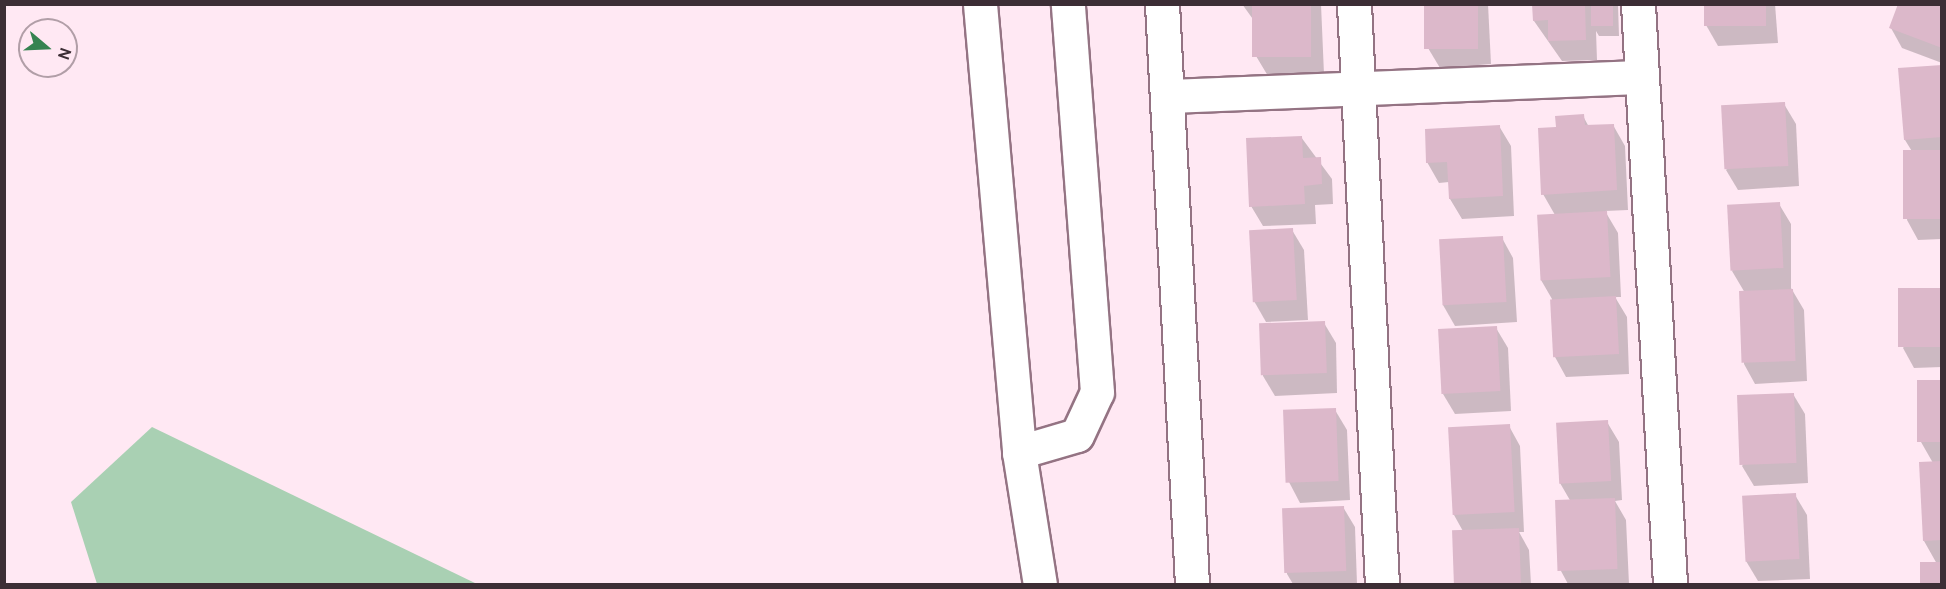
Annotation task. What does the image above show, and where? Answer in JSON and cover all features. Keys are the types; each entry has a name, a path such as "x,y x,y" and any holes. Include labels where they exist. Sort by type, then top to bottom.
{"street":[{"path":"980,4 1019,452 1040,585"},
{"path":"1019,452 1077,435 1097,392 1068,4"},
{"path":"1162,4 1192,585"},
{"path":"1354,4 1382,585"},
{"path":"1638,4 1671,585"},
{"path":"1168,96 1641,77"}],"green space":[{"path":"152,427 477,584 97,584 71,502"}],"building":[{"path":"1252,4 1311,4 1311,57 1252,57"},
{"path":"1424,4 1478,4 1478,49 1424,49"},
{"path":"1532,4 1585,4 1586,40 1548,41 1548,20 1533,21"},
{"path":"1704,4 1766,4 1766,26 1704,26"},
{"path":"1898,4 1942,4 1942,48 1889,28"},
{"path":"1591,5 1613,5 1613,26 1591,26"},
{"path":"1942,65 1942,137 1904,140 1898,68"},
{"path":"1785,102 1788,166 1724,169 1721,105"},
{"path":"1584,114 1585,125 1614,124 1617,190 1541,195 1538,128 1556,127 1555,116"},
{"path":"1500,125 1503,196 1449,199 1447,162 1426,163 1425,129"},
{"path":"1302,136 1303,158 1321,157 1322,184 1304,186 1305,204 1249,207 1246,138"},
{"path":"1903,150 1942,150 1942,219 1903,219"},
{"path":"1780,202 1783,268 1731,271 1727,205"},
{"path":"1607,211 1610,277 1541,281 1537,215"},
{"path":"1293,228 1297,300 1253,302 1249,230"},
{"path":"1503,236 1506,302 1443,305 1439,239"},
{"path":"1898,288 1942,288 1942,347 1898,347"},
{"path":"1793,289 1796,361 1742,363 1739,291"},
{"path":"1616,296 1619,354 1553,357 1550,299"},
{"path":"1325,321 1327,373 1261,375 1259,323"},
{"path":"1497,326 1500,391 1441,394 1438,329"},
{"path":"1917,380 1942,380 1942,442 1917,442"},
{"path":"1794,393 1796,463 1739,465 1737,395"},
{"path":"1336,408 1339,481 1286,483 1283,410"},
{"path":"1608,420 1611,481 1559,484 1556,423"},
{"path":"1510,424 1515,512 1453,515 1448,427"},
{"path":"1942,461 1942,540 1923,541 1919,462"},
{"path":"1796,493 1799,559 1746,562 1742,496"},
{"path":"1615,498 1617,569 1558,571 1555,500"},
{"path":"1344,506 1346,571 1284,573 1282,508"},
{"path":"1519,528 1521,584 1454,584 1452,530"},
{"path":"1920,562 1942,562 1942,584 1920,584"}]}
